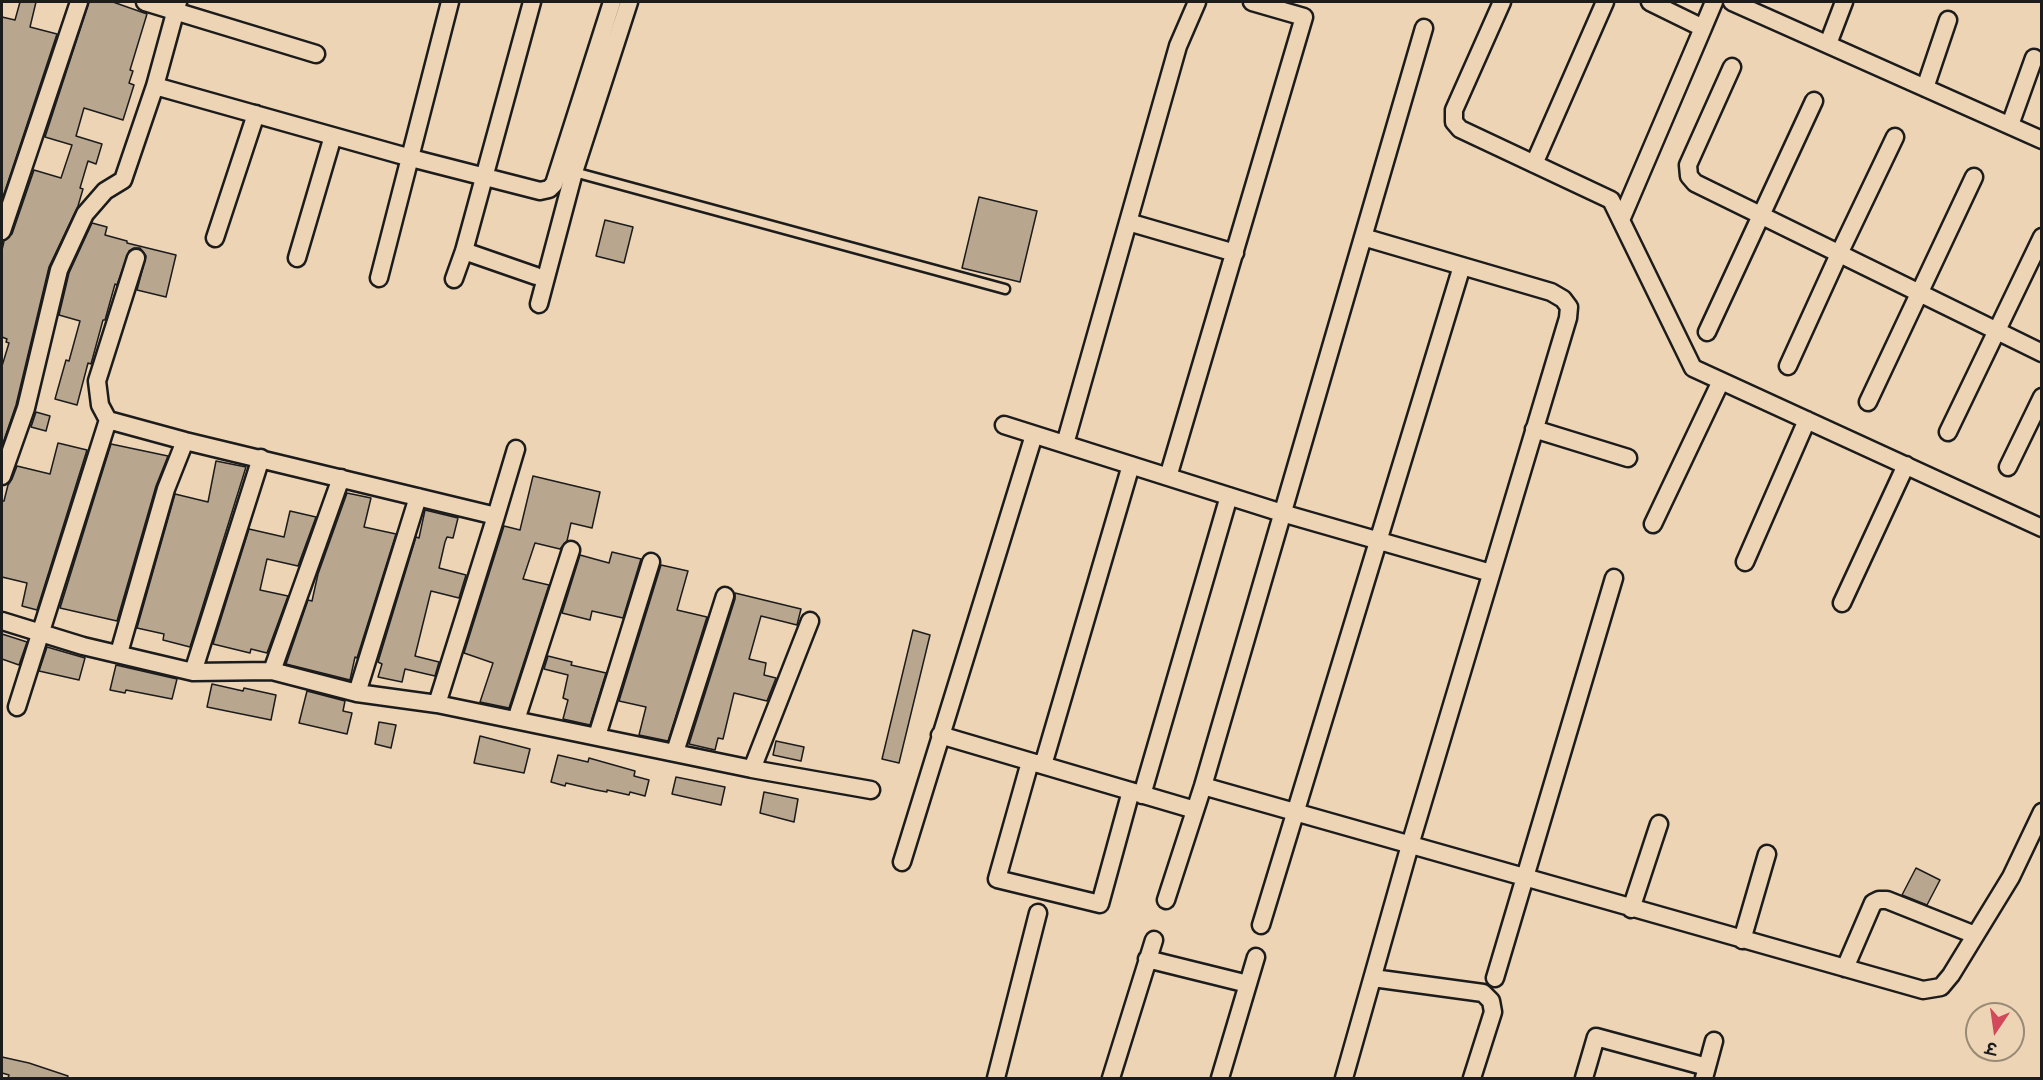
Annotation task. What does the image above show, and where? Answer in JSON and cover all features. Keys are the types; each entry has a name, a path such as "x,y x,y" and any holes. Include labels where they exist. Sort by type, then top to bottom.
{"street":[{"path":"2,231 79,2"},
{"path":"145,2 177,7 316,54"},
{"path":"379,278 450,2"},
{"path":"454,279 486,175 532,2"},
{"path":"155,86 411,158 486,175 540,191 549,189 554,184 612,2"},
{"path":"539,304 574,172 629,2"},
{"path":"1065,444 1178,46 1197,2"},
{"path":"1168,477 1304,17 1252,2"},
{"path":"1502,2 1454,110 1454,122 1460,129 1611,200 1693,368 2042,528"},
{"path":"1534,164 1605,2"},
{"path":"1650,2 1703,28"},
{"path":"1621,220 1714,2"},
{"path":"1732,2 2042,140"},
{"path":"1828,44 1844,2"},
{"path":"2,476 6,450 26,408 59,270 85,213 105,191 123,180 155,86 177,7"},
{"path":"1925,88 1948,20"},
{"path":"1166,900 1203,786 1424,28"},
{"path":"2010,126 2034,58"},
{"path":"1732,67 1688,165 1689,176 1695,183 2042,353"},
{"path":"1707,332 1814,101"},
{"path":"215,238 256,114"},
{"path":"297,258 333,136"},
{"path":"1788,366 1895,137"},
{"path":"1868,402 1974,177"},
{"path":"1128,222 1234,253"},
{"path":"1344,1078 1410,845 1568,318 1569,307 1563,298 1551,292 1363,237"},
{"path":"1948,432 2042,237"},
{"path":"464,251 536,276"},
{"path":"17,707 108,420 100,405 97,381 136,258"},
{"path":"1261,925 1462,266"},
{"path":"1653,524 1721,381"},
{"path":"2008,467 2042,397"},
{"path":"108,420 185,441 496,516"},
{"path":"1745,562 1807,420"},
{"path":"1004,425 1282,513 1491,573"},
{"path":"1534,429 1628,458"},
{"path":"902,861 1034,435"},
{"path":"119,653 166,489 185,441"},
{"path":"437,704 516,449"},
{"path":"193,672 261,458"},
{"path":"1131,465 1037,764 997,879 1100,904 1229,496"},
{"path":"1842,603 1906,465"},
{"path":"272,671 341,478"},
{"path":"357,693 418,497"},
{"path":"516,720 571,550"},
{"path":"597,736 651,562"},
{"path":"1495,978 1614,578"},
{"path":"675,753 725,596"},
{"path":"2,621 84,646 193,672 272,671 357,693 437,704 752,769 871,790"},
{"path":"752,769 810,621"},
{"path":"940,735 1195,810"},
{"path":"1203,786 1923,990 1941,987 2011,876 2042,812"},
{"path":"1631,909 1659,824"},
{"path":"1742,940 1767,854"},
{"path":"1845,968 1873,903 1879,900 1887,900 1975,935"},
{"path":"996,1078 1038,913"},
{"path":"1111,1078 1154,940"},
{"path":"1220,1078 1256,957"},
{"path":"1147,959 1248,984"},
{"path":"1373,978 1482,993 1491,1001 1493,1012 1472,1078"},
{"path":"1584,1078 1596,1036 1705,1073 1714,1041"}],"lane":[{"path":"574,172 1005,289"}],"building":[{"path":"20,2 36,2 30,27 57,34 2,200 2,17 15,20"},
{"path":"89,2 113,2 147,14 130,70 133,71 129,83 134,85 123,120 84,108 76,136 102,144 96,164 88,161 80,188 83,189 78,206 49,267 16,405 2,446 2,366 9,343 2,337 2,250 4,241 12,234 34,170 61,178 72,145 45,137"},
{"path":"979,197 1037,211 1020,282 962,268"},
{"path":"605,220 633,227 624,263 596,256"},
{"path":"92,223 107,227 105,235 176,255 166,297 137,290 146,256 140,248 129,251 117,285 115,284 91,364 88,363 77,405 55,399 80,321 59,315 69,273"},
{"path":"36,412 50,416 46,431 31,427"},
{"path":"58,443 87,450 37,610 22,606 27,583 2,577 2,501 4,501 8,485 17,466 50,474"},
{"path":"111,444 168,456 156,486 117,621 60,608"},
{"path":"216,461 246,467 190,647 163,640 164,634 137,628 175,494 208,502"},
{"path":"533,476 600,492 592,528 571,523 567,541 560,549 535,543 523,579 549,585 509,708 480,702 493,663 464,653 504,526 520,530"},
{"path":"347,493 371,498 364,527 396,534 357,658 355,657 350,680 286,664 308,600 312,601 318,574"},
{"path":"425,510 458,518 453,538 447,537 445,542 439,568 466,575 459,598 431,591 415,656 439,662 435,676 405,669 402,682 378,677 382,664 378,662 416,537 419,538"},
{"path":"290,511 316,517 298,566 267,559 260,590 288,596 267,653 251,649 250,653 213,644 249,529 284,537"},
{"path":"612,552 641,559 623,618 592,611 590,620 562,613 580,555 609,563"},
{"path":"661,565 688,571 677,610 707,617 668,741 639,735 646,707 619,701"},
{"path":"735,593 801,609 797,625 761,616 749,659 766,663 764,675 776,678 767,701 734,693 723,739 718,738 715,750 689,744"},
{"path":"913,630 930,635 899,763 882,759"},
{"path":"2,634 27,642 19,665 2,659"},
{"path":"47,647 85,658 79,680 39,671"},
{"path":"548,656 572,662 571,665 606,673 590,725 563,719 568,700 563,698 568,675 544,669"},
{"path":"116,665 177,679 172,699 126,690 125,693 110,690"},
{"path":"212,684 276,695 271,720 207,707"},
{"path":"307,691 345,701 343,711 352,713 347,734 299,723"},
{"path":"379,722 396,725 391,748 375,744"},
{"path":"480,736 530,749 524,773 474,763"},
{"path":"776,741 804,747 801,761 773,755"},
{"path":"558,755 588,762 589,758 635,771 634,776 649,780 645,796 630,792 629,795 607,790 607,792 566,783 565,786 551,782"},
{"path":"676,777 725,787 721,805 672,794"},
{"path":"764,792 798,799 794,822 760,813"},
{"path":"1916,868 1940,880 1927,905 1902,895"},
{"path":"2,1057 68,1076 67,1078 8,1078 9,1075 2,1073"}]}
